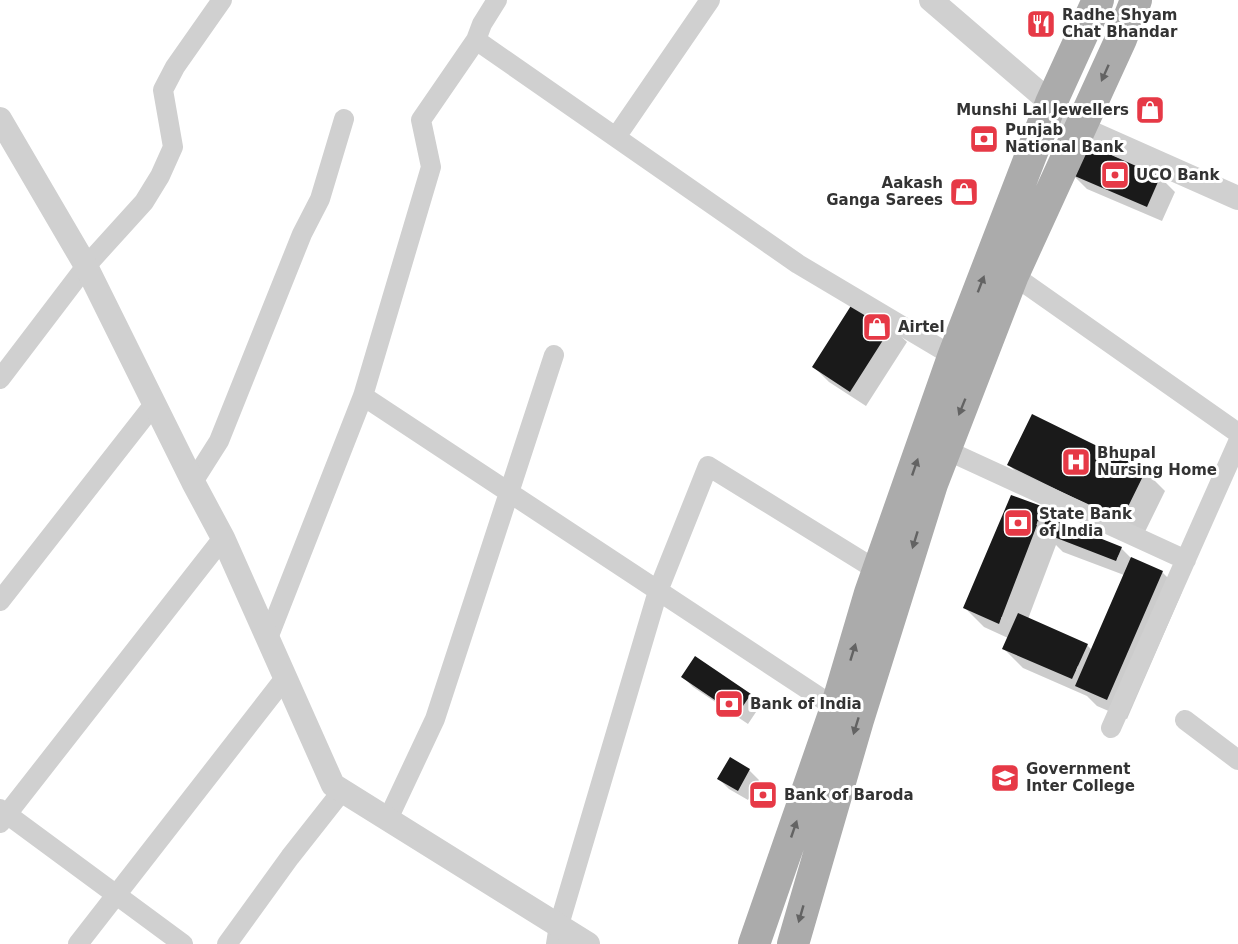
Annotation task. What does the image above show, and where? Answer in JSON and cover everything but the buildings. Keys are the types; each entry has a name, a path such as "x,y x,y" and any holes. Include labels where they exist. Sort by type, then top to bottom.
{"main road":[{"path":"754,944 836,708 878,571 965,363 1051,103 1098,0"},
{"path":"792,944 858,720 945,449 965,363 1013,275 1136,0"}],"street":[{"path":"0,379 86,266 144,202 160,176 173,147 163,90 175,67 222,0"},
{"path":"268,638 363,396 431,167 421,120 476,40 496,0"},
{"path":"616,137 711,0"},
{"path":"931,0 1080,128 1238,198"},
{"path":"476,40 798,264 965,363"},
{"path":"193,482 219,441 302,234 320,199 344,119"},
{"path":"3,132 86,266 223,538 333,785 388,819 558,935 588,944"},
{"path":"1013,275 1238,433"},
{"path":"388,819 435,719 554,355"},
{"path":"363,396 836,708"},
{"path":"0,601 155,403"},
{"path":"1112,728 1238,442"},
{"path":"945,449 1186,560"},
{"path":"558,935 658,591 708,466 878,571"},
{"path":"183,944 2,815 223,538"},
{"path":"78,944 285,678"},
{"path":"1185,720 1238,760"},
{"path":"227,944 290,856 342,791"}],"path":[{"path":"1037,523 1044,525"},
{"path":"1118,557 1128,562"},
{"path":"1001,619 1013,622"}],"place":[{"name":"Radhe Shyam Chat Bhandar","path":"1041,24"},
{"name":"Munshi Lal Jewellers","path":"1150,110"},
{"name":"Punjab National Bank","path":"984,139"},
{"name":"UCO Bank","path":"1115,175"},
{"name":"Aakash Ganga Sarees","path":"964,192"},
{"name":"Airtel","path":"877,327"},
{"name":"Bhupal Nursing Home","path":"1076,462"},
{"name":"State Bank of India","path":"1018,523"},
{"name":"Bank of India","path":"729,704"},
{"name":"Government Inter College","path":"1005,778"},
{"name":"Bank of Baroda","path":"763,795"}]}
